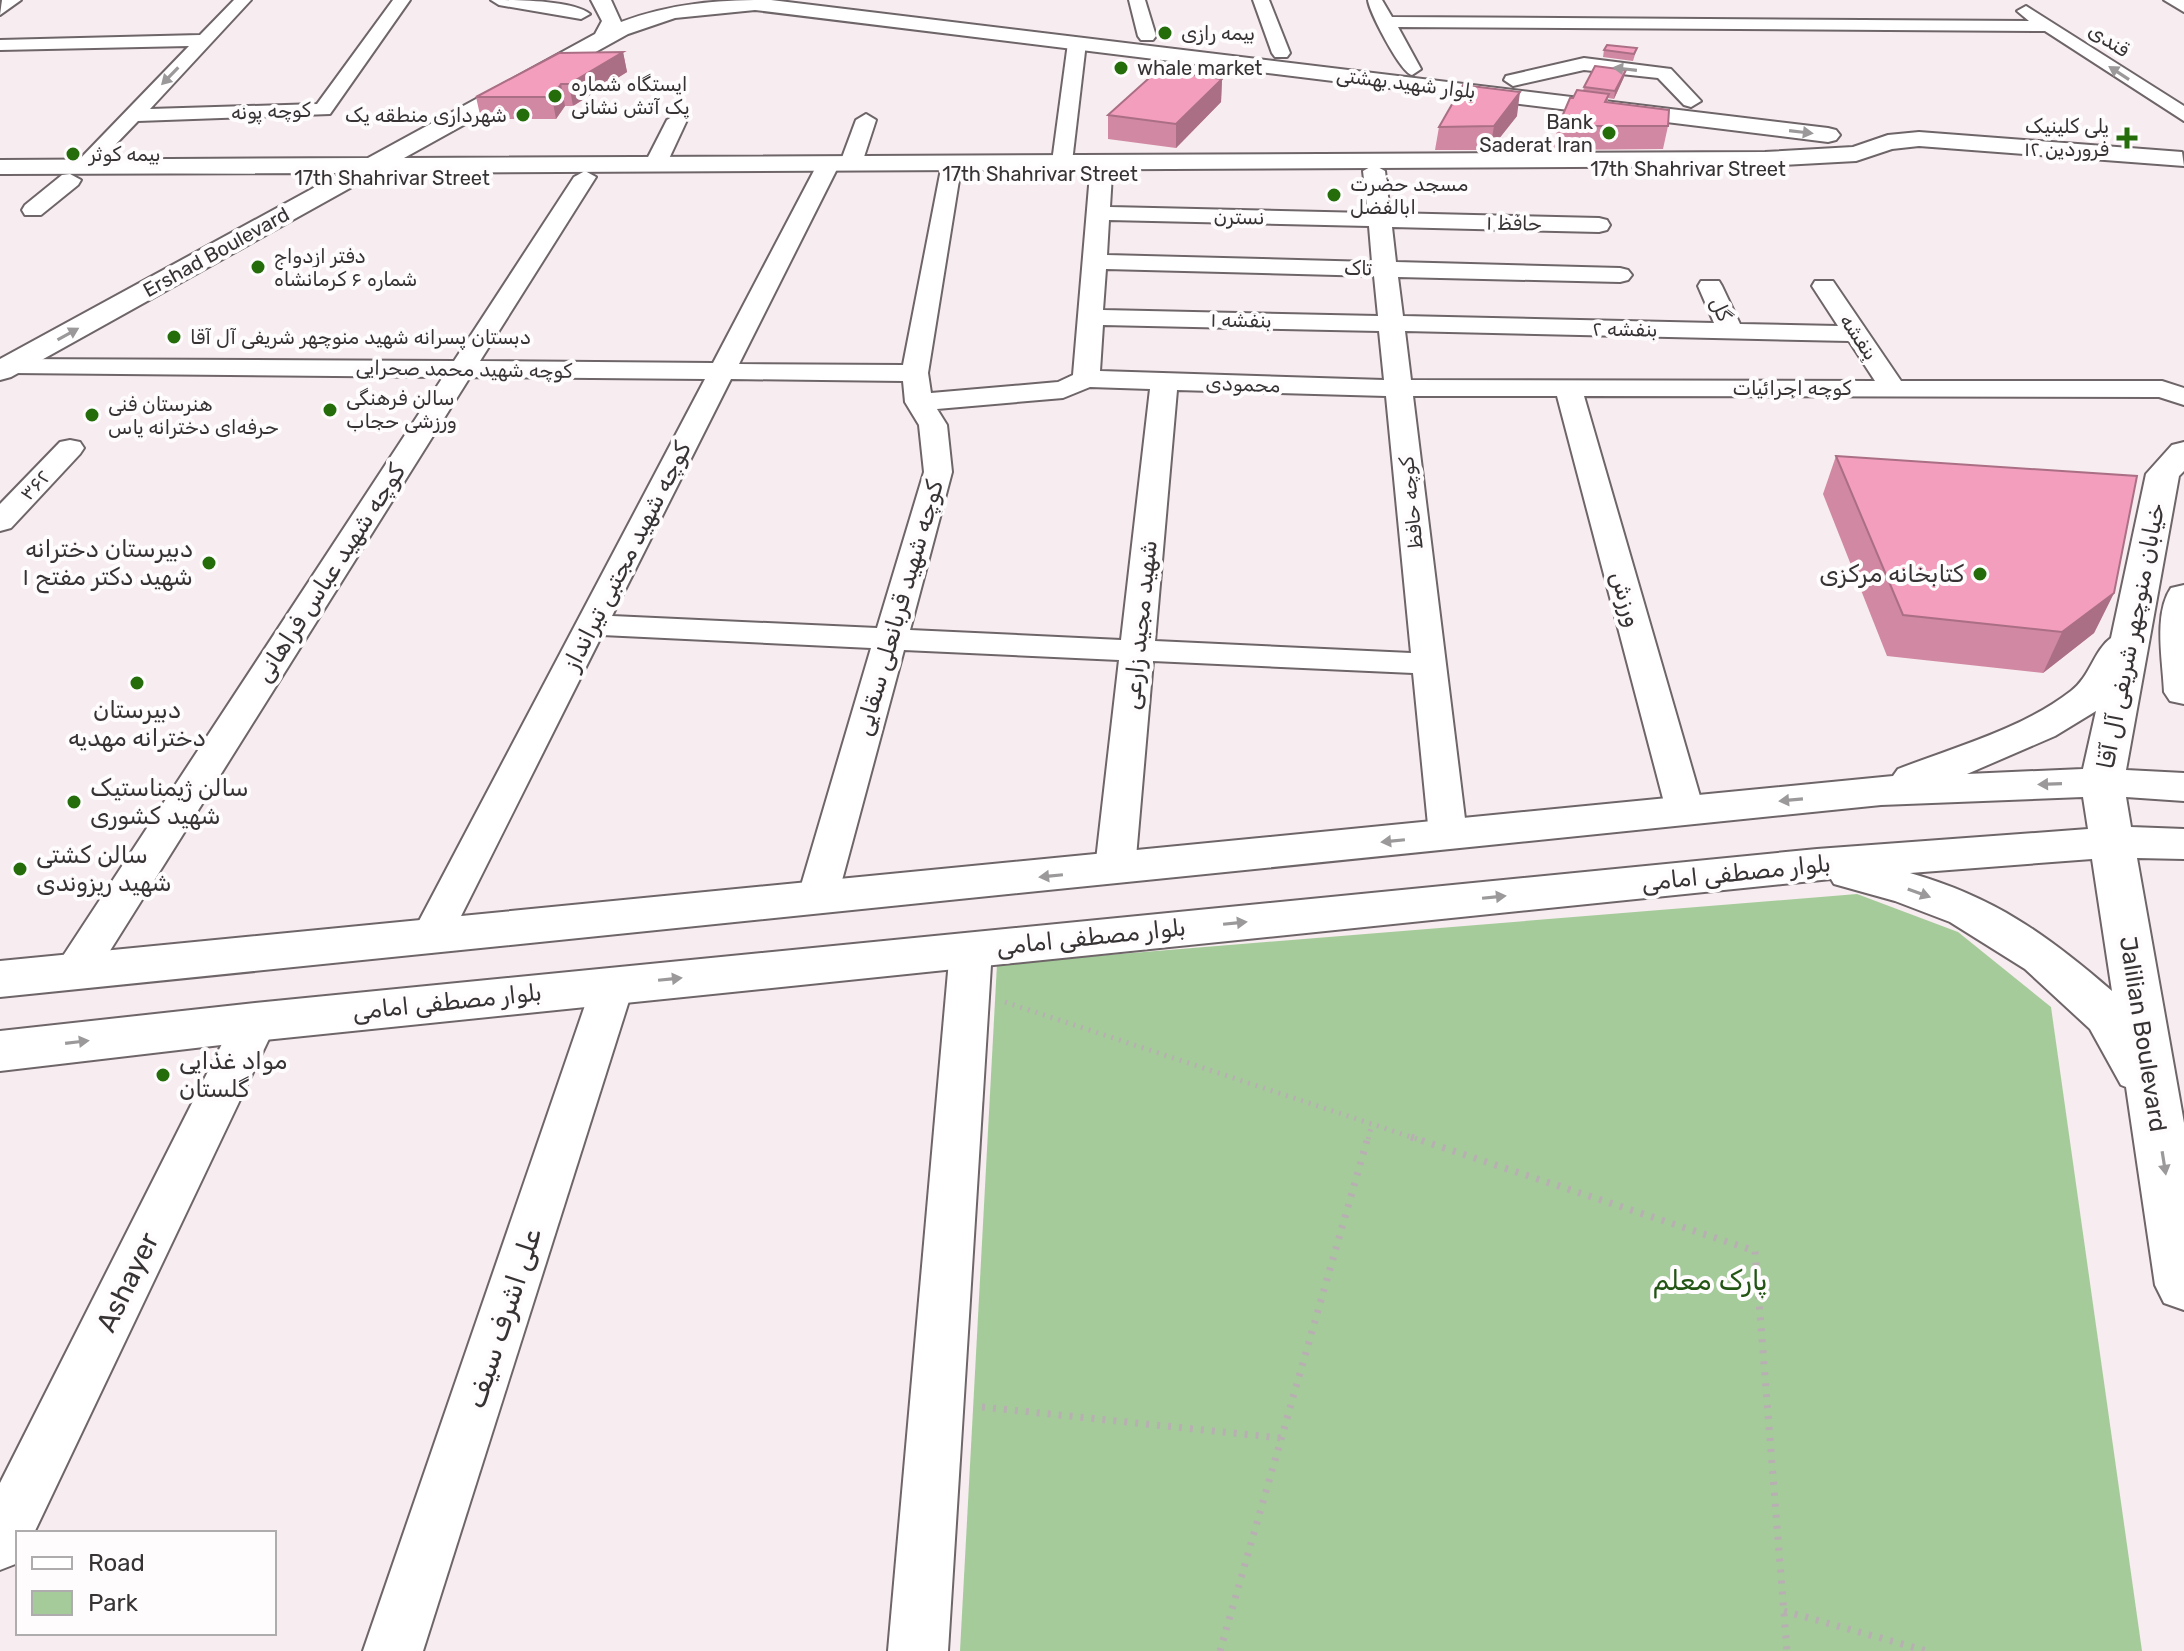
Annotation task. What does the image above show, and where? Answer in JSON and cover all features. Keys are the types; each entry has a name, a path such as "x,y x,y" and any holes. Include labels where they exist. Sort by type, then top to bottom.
{"main road":[{"name":"بلوار شهید بهشتی","path":"723,0 1731,123 1884,133 2080,167 2183,166"},
{"name":"بلوار شهید بهشتی","path":"847,0 1849,120"},
{"path":"584,5 607,7 612,21 603,38"},
{"name":"Ershad Boulevard","path":"4,361 344,171 487,84 569,40 581,29 584,5"},
{"name":"Ershad Boulevard","path":"4,361 259,199 311,179 375,165 639,20 677,10 767,5"},
{"path":"487,84 514,88"},
{"path":"1731,123 1763,137 1773,145 1776,152 1765,159"},
{"path":"435,132 429,145 432,153 455,164"},
{"path":"1884,133 2183,166"},
{"name":"17th Shahrivar Street","path":"0,180 76,173 344,171 585,177 1062,162 1765,159 1856,154 1884,133"},
{"name":"17th Shahrivar Street","path":"375,165 656,163 835,167 949,174 1891,168"},
{"name":"17th Shahrivar Street","path":"0,167 227,179 311,179"},
{"path":"1985,168 2080,167"},
{"path":"227,179 259,199"},
{"name":"خیابان منوچهر شریفی آل آقا","path":"2102,782 2163,474 2184,452"},
{"name":"خیابان منوچهر شریفی آل آقا","path":"2183,613 2184,692"},
{"path":"1881,791 2012,740 2060,716 2100,686 2133,627"},
{"path":"0,979 1881,791 2102,782 2184,787"},
{"name":"Jalilian Boulevard","path":"2102,782 2184,1285"},
{"name":"بلوار مصطفی امامی","path":"0,1051 613,985 969,969 1817,865 2112,842 2184,844"},
{"path":"1817,865 1909,889 1966,910 2042,957 2108,1016 2153,1097"}],"street":[{"path":"0,10 13,0"},
{"path":"33,210 76,173 243,0"},
{"name":"کوچه پونه","path":"133,115 323,110 402,0"},
{"path":"499,0 584,5"},
{"path":"1137,0 1147,36"},
{"path":"1261,0 1281,53"},
{"path":"1373,0 1412,69"},
{"name":"قندی","path":"2012,0 2184,115"},
{"path":"2172,0 2184,7"},
{"path":"1749,8 1764,23"},
{"path":"1876,8 1895,24"},
{"path":"1385,22 2047,26"},
{"path":"0,45 204,40"},
{"path":"1062,162 1077,43"},
{"path":"656,163 677,120"},
{"name":"کوچه شهید مجتبی تیرانداز","path":"430,938 722,372 835,167 866,120"},
{"name":"کوچه حافظ","path":"1374,171 1448,835"},
{"path":"917,388 949,174"},
{"path":"1086,379 1101,174"},
{"name":"کوچه شهید عباس فراهانی","path":"76,970 585,177"},
{"name":"نسترن","path":"1098,213 1380,220"},
{"name":"حافظ ۱","path":"1380,220 1599,225"},
{"name":"تاک","path":"1095,262 1620,275"},
{"name":"گل","path":"1710,286 1731,332"},
{"name":"بنفشه","path":"1824,286 1893,388"},
{"name":"بنفشه ۱","path":"1091,317 1391,324"},
{"name":"بنفشه ۲","path":"1391,324 1858,334"},
{"name":"کوچه شهید محمد صحرایی","path":"4,361 722,372 917,388 1063,390 1086,379"},
{"name":"محمودی","path":"1086,379 1399,388"},
{"name":"شهید مجید زارعی","path":"1115,869 1164,381"},
{"name":"کوچه شهید قربانعلی سقایی","path":"817,899 938,472 933,425 917,388"},
{"name":"کوچه اجرائیات","path":"1399,388 2162,389 2184,397"},
{"name":"ورزش","path":"1568,388 1685,810"},
{"name":"۳۶۲","path":"0,522 70,448"},
{"path":"592,625 1429,664"},
{"path":"918,1651 969,969"},
{"name":"علی اشرف سیف","path":"393,1651 613,985"},
{"name":"Ashayer","path":"0,1542 255,1022"}],"path":[{"path":"969,969 1372,1124 1755,1251 1787,1651"},
{"path":"1220,1651 1372,1124"},
{"path":"937,1402 1281,1438"},
{"path":"1784,1611 1927,1651"}],"green space":[{"name":"پارک معلم","path":"1857,894 1958,932 2051,1007 2142,1651 960,1651 997,964"}],"building":[{"path":"1607,45 1637,48 1634,54 1604,50"},
{"path":"623,52 569,84 561,84 552,97 476,97 559,53"},
{"path":"1595,66 1626,70 1615,91 1584,87"},
{"path":"1158,70 1222,79 1176,124 1108,115"},
{"path":"1463,85 1520,92 1494,126 1439,127"},
{"path":"1577,90 1609,94 1605,102 1669,110 1668,126 1558,126 1570,98"},
{"name":"کتابخانه مرکزی","path":"1836,456 2137,476 2114,593 2062,632 1903,615"}],"place":[{"name":"بیمه رازی","path":"1165,33"},
{"name":"whale market","path":"1121,68"},
{"name":"ایستگاه شماره یک آتش نشانی","path":"555,96"},
{"name":"شهرداری منطقه یک","path":"523,115"},
{"name":"Bank Saderat Iran","path":"1609,133"},
{"name":"پلی کلینیک ۱۲ فروردین","path":"2127,138"},
{"name":"بیمه کوثر","path":"73,154"},
{"name":"مسجد حضرت ابالفضل","path":"1334,195"},
{"name":"دفتر ازدواج شماره ۶ کرمانشاه","path":"258,267"},
{"name":"دبستان پسرانه شهید منوچهر شریفی آل آقا","path":"174,337"},
{"name":"سالن فرهنگی ورزشی حجاب","path":"330,410"},
{"name":"هنرستان فنی حرفه‌ای دخترانه یاس","path":"92,415"},
{"name":"دبیرستان دخترانه شهید دکتر مفتح ۱","path":"209,563"},
{"name":"کتابخانه مرکزی","path":"1980,574"},
{"name":"دبیرستان دخترانه مهدیه","path":"137,683"},
{"name":"سالن ژیمناستیک شهید کشوری","path":"74,802"},
{"name":"سالن کشتی شهید ریزوندی","path":"20,869"},
{"name":"مواد غذایی گلستان","path":"163,1075"}]}
